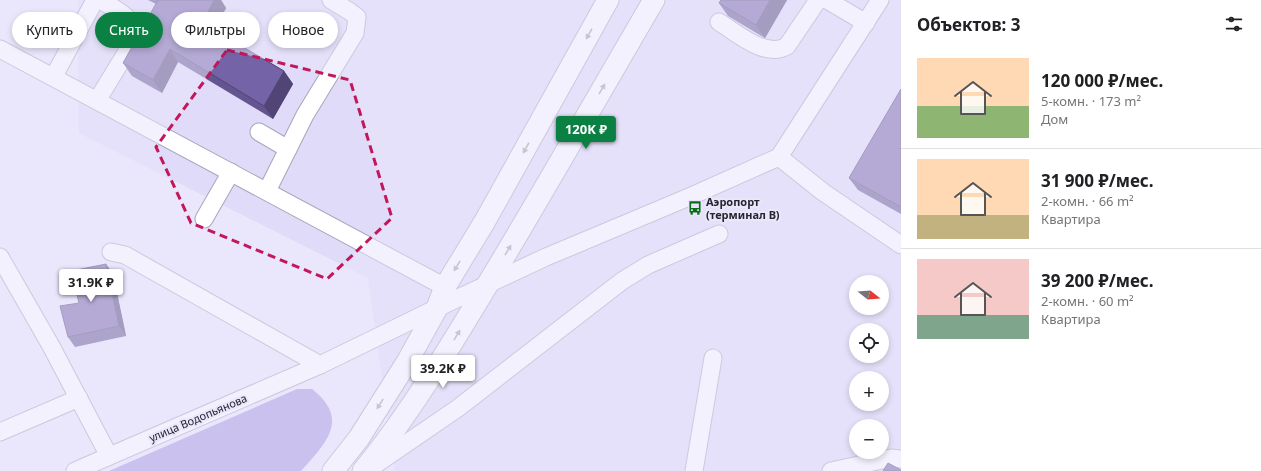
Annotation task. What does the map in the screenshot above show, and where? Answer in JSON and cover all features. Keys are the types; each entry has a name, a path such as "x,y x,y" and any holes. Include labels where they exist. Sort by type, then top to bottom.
{"main road":[{"path":"333,471 359,438 407,362 437,308 445,287 485,221 608,0"},
{"path":"365,471 435,372 654,0"}],"lane":[{"path":"54,76 95,0"},
{"path":"98,100 134,40 135,28 130,19 101,0"},
{"path":"267,191 305,115 355,33 356,17 331,0"},
{"path":"719,22 760,46 774,50 781,50 787,46 818,0"},
{"path":"827,0 866,23"},
{"path":"880,0 779,157 823,192 901,245"},
{"path":"0,49 54,76 445,287"},
{"path":"259,132 288,149"},
{"name":"улица Водопьянова","path":"75,471 320,365 488,283 779,157"},
{"path":"204,219 231,172"},
{"path":"365,471 458,408 622,282 648,265 719,234"},
{"path":"111,252 125,255 320,365"},
{"path":"0,257 79,398 109,456"},
{"path":"694,471 713,358"},
{"path":"0,432 79,398"},
{"path":"831,471 891,458 901,459"}],"highlighted area":[{"path":"227,50 350,80 392,218 327,279 191,223 156,147"}],"shaded area":[{"path":"78,0 901,0 901,471 395,471 368,278 79,133 78,48 87,48 87,12 78,12"},
{"path":"297,389 312,389 324,400 330,410 332,420 326,440 301,471 109,471"}],"building":[{"path":"158,0 214,0 208,12 171,12 171,48 245,48 284,71 264,106 170,49 153,80 123,63 131,48 163,48 163,12 151,12"},
{"path":"721,0 770,0 756,25 719,3"},
{"path":"901,89 901,207 849,178"},
{"path":"106,264 119,326 68,337 60,306 79,303 71,271"},
{"path":"888,463 901,470 901,471 883,471"}],"place":[{"name":"Аэропорт (терминал В)","path":"695,208"}]}
